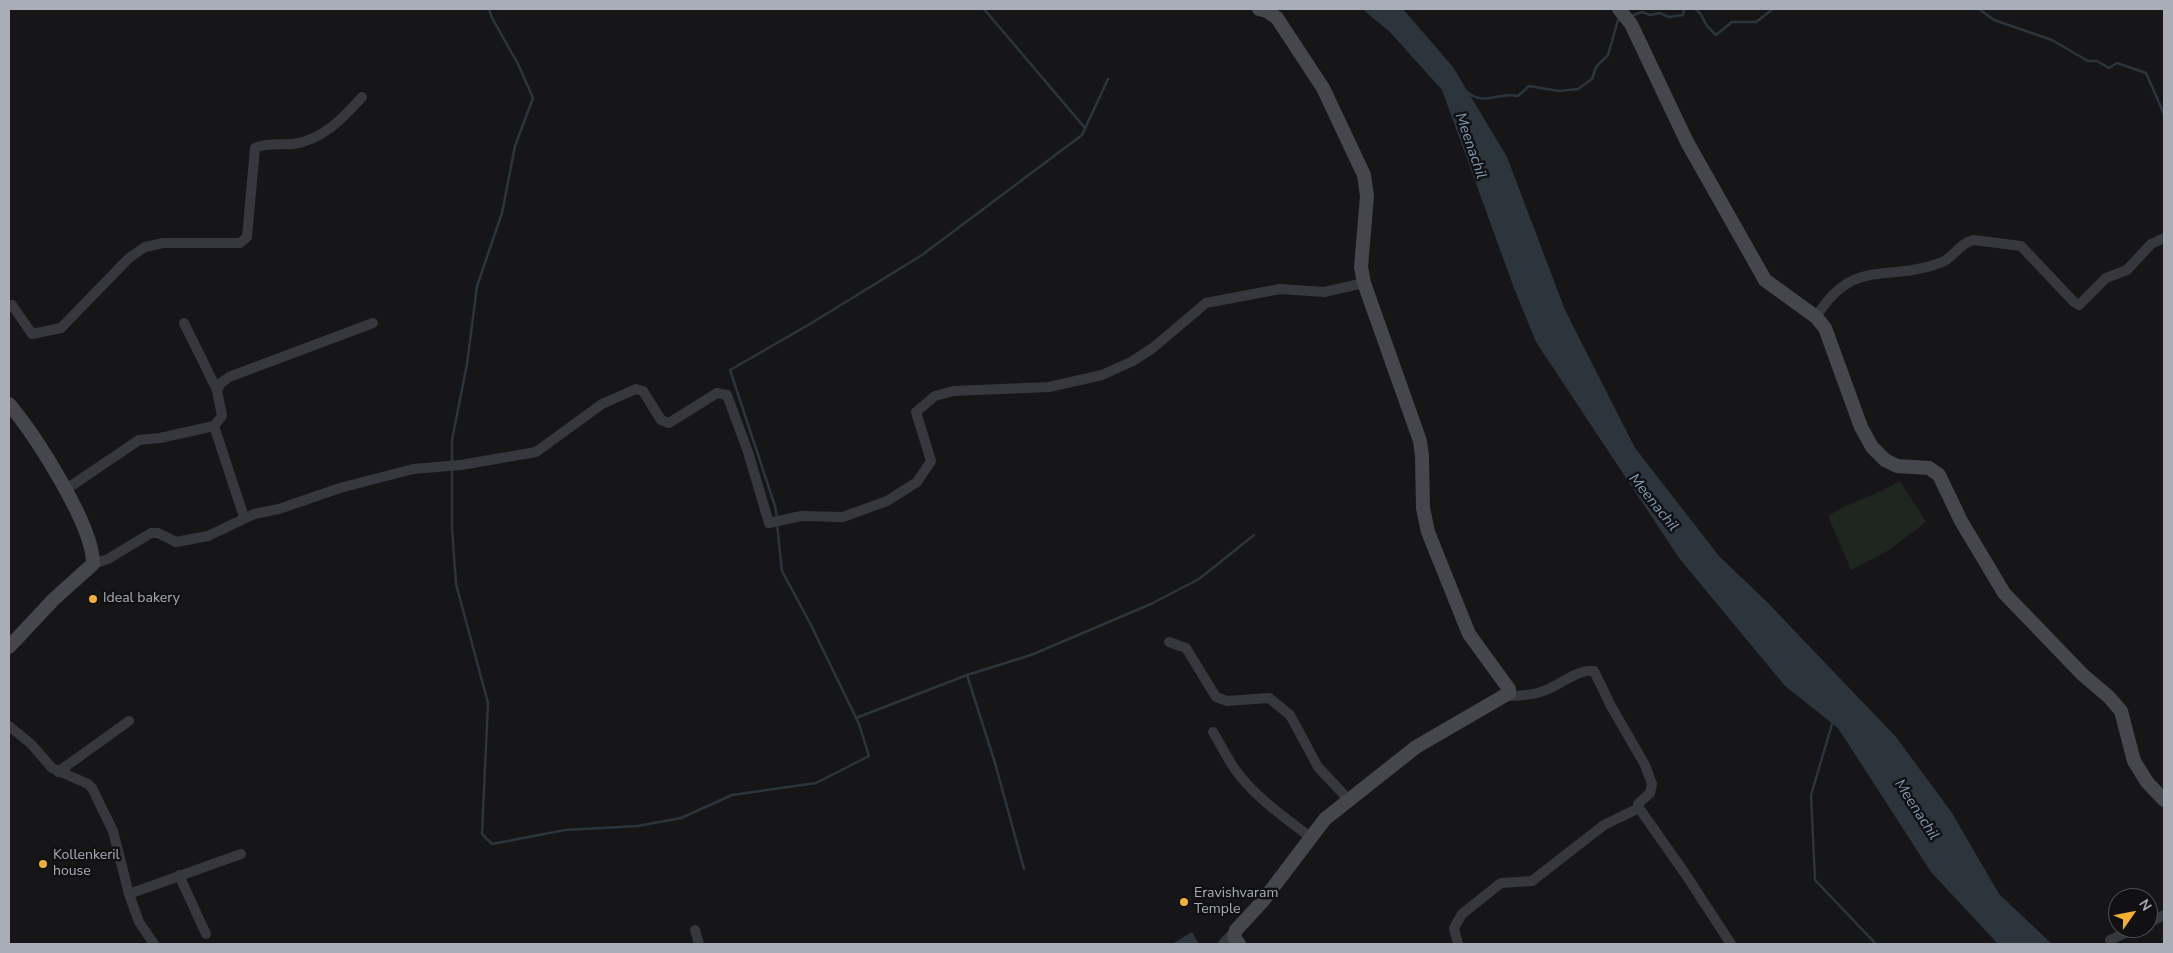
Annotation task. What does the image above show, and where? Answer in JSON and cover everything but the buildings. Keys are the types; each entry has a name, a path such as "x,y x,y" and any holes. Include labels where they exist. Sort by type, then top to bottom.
{"main road":[{"path":"1239,944 1234,937 1236,930 1262,902 1310,837 1326,819 1416,747 1507,696 1509,693 1509,689 1469,634 1428,532 1423,508 1420,441 1364,283 1361,266 1367,196 1364,175 1323,88 1277,18 1267,11 1259,9"},
{"path":"1620,9 1631,24 1687,142 1765,280 1816,317 1825,328 1861,427 1872,447 1885,460 1897,466 1929,468 1939,475 1961,521 2004,593 2083,675 2110,697 2121,711 2134,761 2147,782 2164,800"},
{"path":"9,404 36,441 65,490 83,522 93,553 93,564 54,599 9,647"}],"street":[{"path":"9,307 12,305 32,334 58,330 129,258 145,247 164,243 240,243 244,241 247,238 255,148 295,144 317,136 331,128 362,97"},
{"path":"1816,317 1826,301 1840,286 1854,279 1882,272 1917,269 1942,263 1968,241 1974,240 2021,246 2079,305 2106,278 2127,270 2151,244 2164,238"},
{"path":"93,564 108,559 151,533 158,533 176,542 208,536 244,518 279,509 340,488 413,469 461,465 540,451 602,404 636,389 643,391 661,420 669,423 717,393 724,393 730,398 769,523 801,516 843,517 887,501 917,482 931,461 916,412 935,396 953,391 1049,388 1102,375 1133,361 1154,347 1206,303 1280,289 1324,292 1364,283"},
{"path":"65,490 139,440 160,438 214,426 222,416 217,390 184,323"},
{"path":"217,390 228,377 373,323"},
{"path":"214,426 244,518"},
{"path":"1169,642 1186,648 1216,697 1227,701 1269,698 1290,715 1318,767 1349,800"},
{"path":"1507,696 1545,691 1586,670 1594,671 1611,706 1645,765 1652,784 1650,793 1638,804 1639,808 1731,944"},
{"path":"58,772 129,721"},
{"path":"9,726 31,744 52,768 88,784 92,788 113,831 139,922 154,944"},
{"path":"1213,732 1238,774 1270,805 1310,837"},
{"path":"1458,944 1454,928 1462,914 1501,883 1532,881 1604,825 1639,808"},
{"path":"130,894 241,854"},
{"path":"179,876 206,934"},
{"path":"695,930 699,944"},
{"path":"1223,944 1236,930"},
{"path":"2110,940 2114,938"}],"shaded area":[{"path":"1900,481 1926,522 1889,550 1851,570 1828,516"}],"water":[{"name":"Meenachil","path":"1362,9 1403,9 1453,67 1507,157 1565,310 1635,448 1719,556 1767,602 1896,737 1952,813 1999,894 2052,944 1998,944 1931,872 1838,728 1785,686 1679,558 1536,342 1514,288 1442,90 1390,32"},
{"path":"1192,932 1199,944 1172,944"}],"waterway":[{"path":"452,464 452,440 467,364 477,286 502,213 515,146 533,98 518,64 492,18 489,9"},
{"path":"984,9 1085,128"},
{"path":"1631,16 1642,12 1650,15 1660,13 1669,17 1683,15 1684,9"},
{"path":"1695,9 1716,35 1732,22 1756,22 1773,9"},
{"path":"1979,9 1994,20 2052,40 2088,61 2097,61 2109,68 2117,63 2146,73 2164,114"},
{"path":"1467,92 1486,99 1504,95 1518,96 1529,86 1559,91 1578,89 1592,79 1596,67 1608,55 1618,20 1621,19"},
{"path":"777,518 775,506 730,370 810,324 922,255 1082,135 1108,79"},
{"path":"452,469 452,528 456,584 488,703 482,834 492,844 565,830 638,826 681,818 732,795 816,783 869,756 859,724 810,623 782,571 777,524"},
{"path":"856,718 967,675 1031,655 1151,604 1199,579 1254,535"},
{"path":"967,675 995,763 1024,869"},
{"path":"1833,721 1811,795 1815,880 1876,944"}],"place":[{"name":"Ideal bakery","path":"93,599"},
{"name":"Kollenkeril house","path":"43,864"},
{"name":"Eravishvaram Temple","path":"1184,902"}]}
